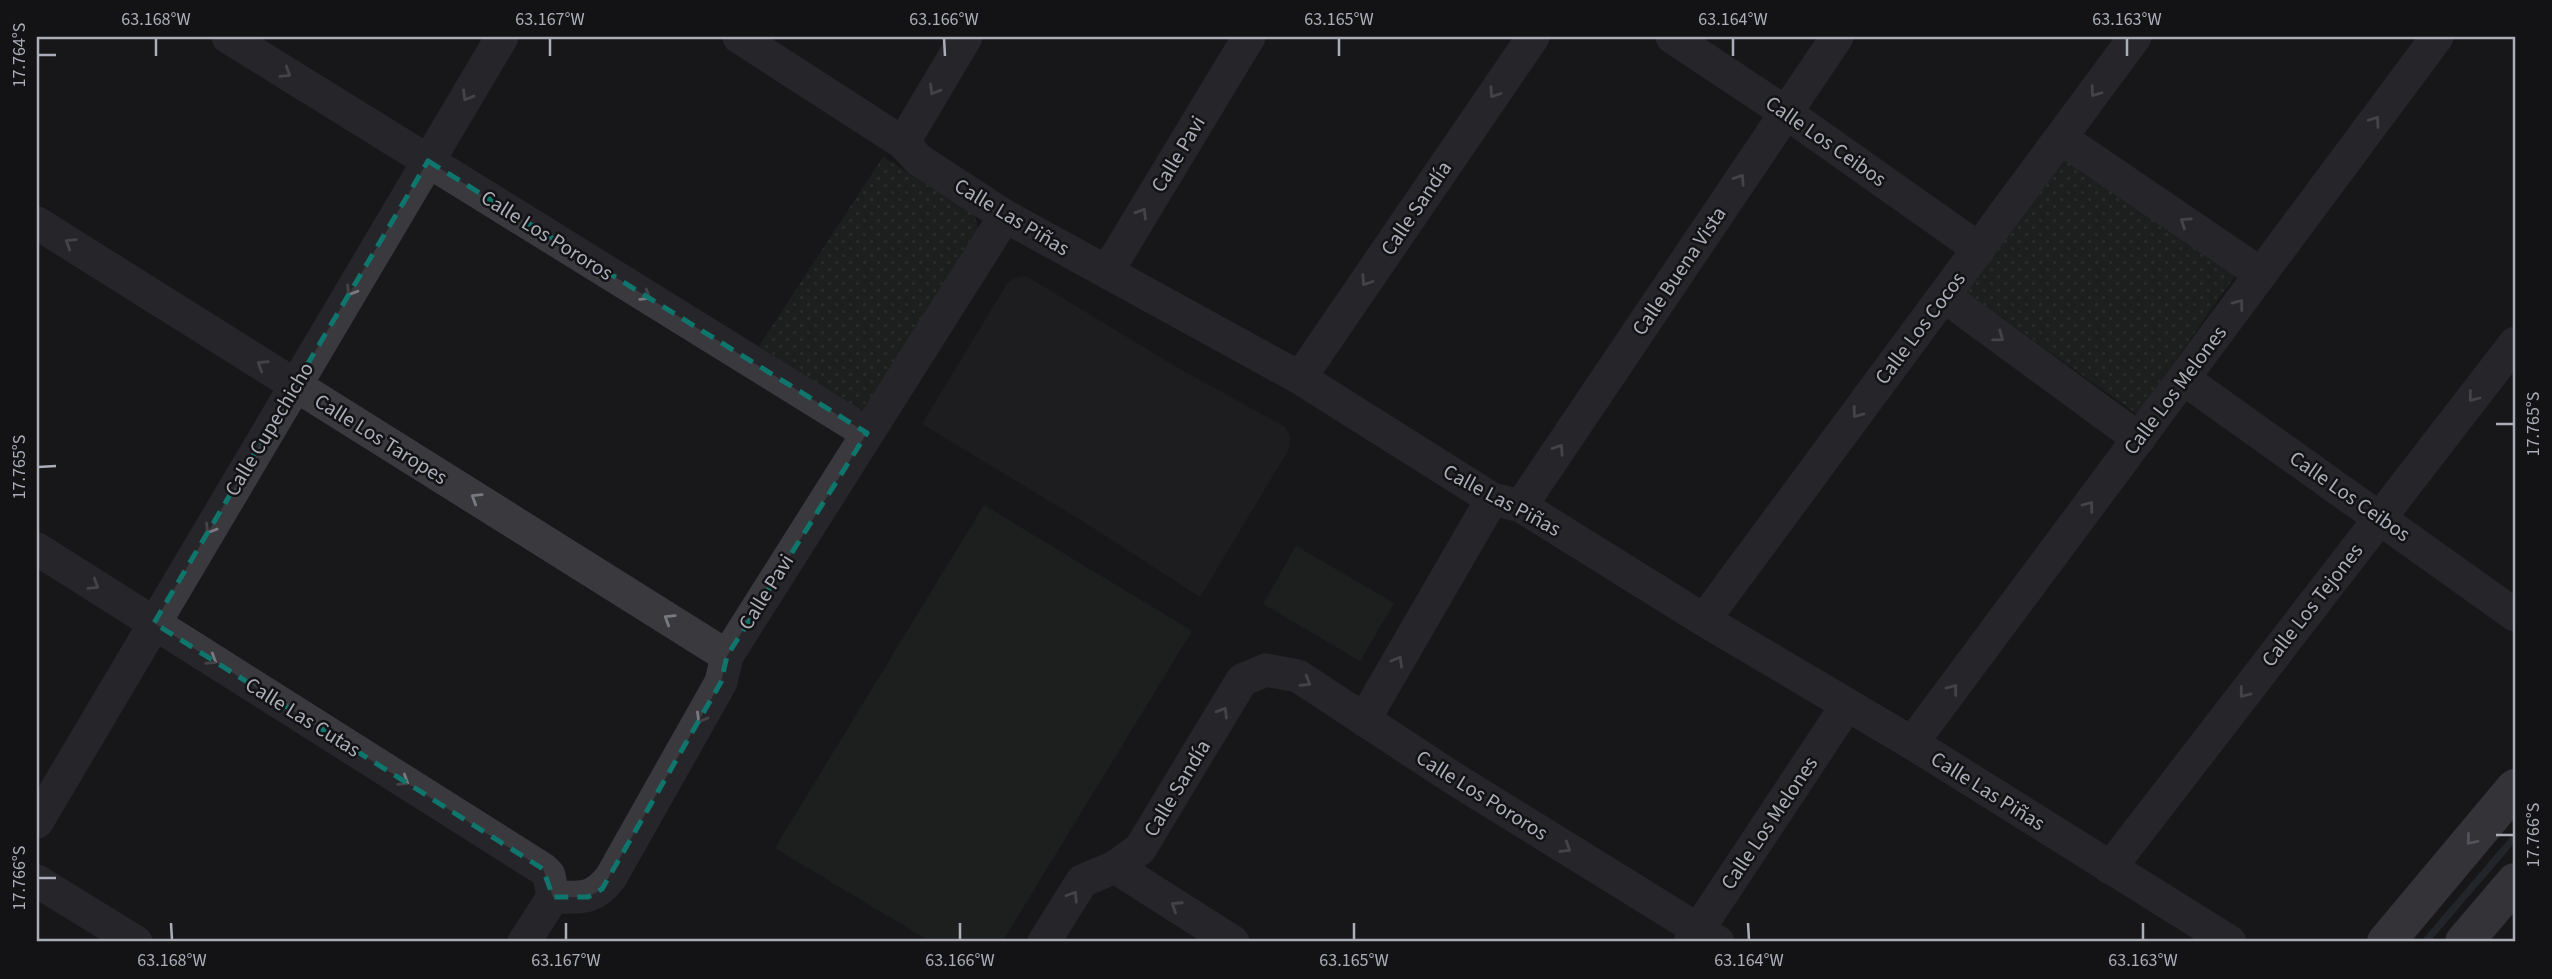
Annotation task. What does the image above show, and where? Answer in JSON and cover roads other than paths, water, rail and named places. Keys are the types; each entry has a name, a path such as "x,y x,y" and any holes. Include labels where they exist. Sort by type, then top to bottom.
{"main road":[{"path":"2386,942 2515,788"},
{"path":"2464,942 2515,882"}],"street":[{"name":"Calle Los Pororos","path":"228,37 867,433"},
{"name":"Calle Cupechicho","path":"37,822 502,37"},
{"name":"Calle Las Piñas","path":"739,37 903,144 919,160 1005,216 1300,379 1912,743 2230,942"},
{"path":"903,144 966,37"},
{"name":"Calle Pavi","path":"1107,272 1249,37"},
{"name":"Calle Sandía","path":"1300,379 1533,37"},
{"name":"Calle Los Ceibos","path":"1672,37 1785,112 1979,248"},
{"name":"Calle Buena Vista","path":"1364,720 1506,503 1837,37"},
{"name":"Calle Los Cocos","path":"1704,620 2135,37"},
{"name":"Calle Los Melones","path":"1912,743 2437,37"},
{"path":"2062,138 2261,274"},
{"name":"Calle Pavi","path":"548,883 588,897 602,889 611,877 722,682 726,656 1005,216"},
{"name":"Calle Los Taropes","path":"37,223 726,656"},
{"path":"1944,296 2139,439"},
{"name":"Calle Los Tejones","path":"2110,868 2515,343"},
{"name":"Calle Los Ceibos","path":"2183,379 2380,516 2515,615"},
{"name":"Calle Las Cutas","path":"37,549 548,883"},
{"name":"Calle Los Pororos","path":"1242,680 1266,670 1298,676 1702,938"},
{"name":"Calle Sandía","path":"1044,942 1083,881 1115,867 1140,849 1242,680"},
{"name":"Calle Los Melones","path":"1702,938 1847,705"},
{"path":"1115,867 1233,942"},
{"path":"37,881 136,942"},
{"path":"524,942 548,883"}],"waterway":[{"path":"2425,942 2515,837"}]}
